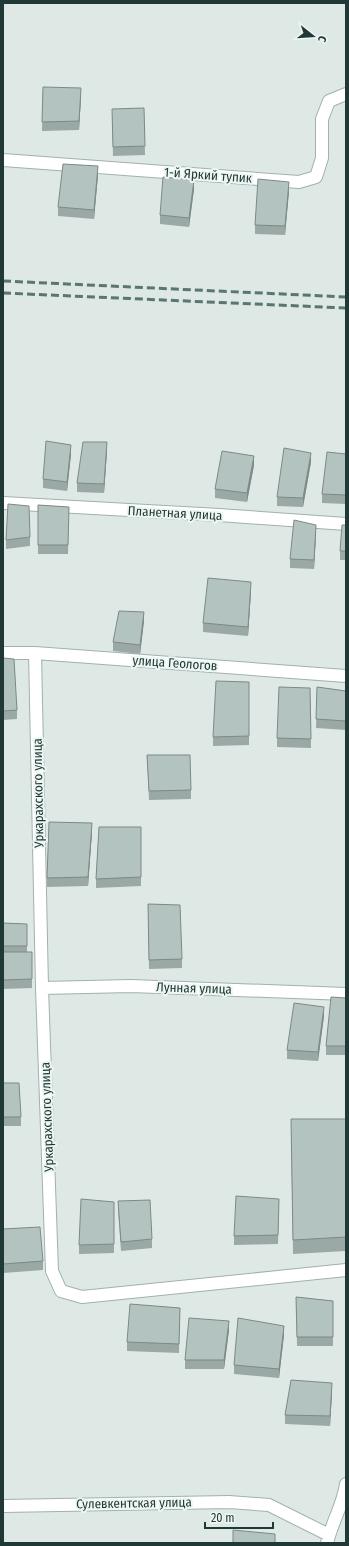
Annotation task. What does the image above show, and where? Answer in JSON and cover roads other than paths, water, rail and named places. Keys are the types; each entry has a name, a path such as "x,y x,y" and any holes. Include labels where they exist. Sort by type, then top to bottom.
{"street":[{"name":"1-й Яркий тупик","path":"3,160 299,182 316,176 322,158 322,118 328,101 346,94"},
{"name":"Планетная улица","path":"3,503 219,515 346,524"},
{"name":"улица Геологов","path":"3,653 35,653 346,676"},
{"name":"Уркарахского улица","path":"35,653 42,988 52,1271 61,1291 82,1297 346,1270"},
{"name":"Лунная улица","path":"42,988 131,986 346,994"},
{"path":"328,1539 345,1498 346,1484"},
{"name":"Сулевкентская улица","path":"3,1506 229,1502 269,1505 328,1539"}],"railway":[{"path":"3,281 346,297"},
{"path":"3,293 346,308"}]}
